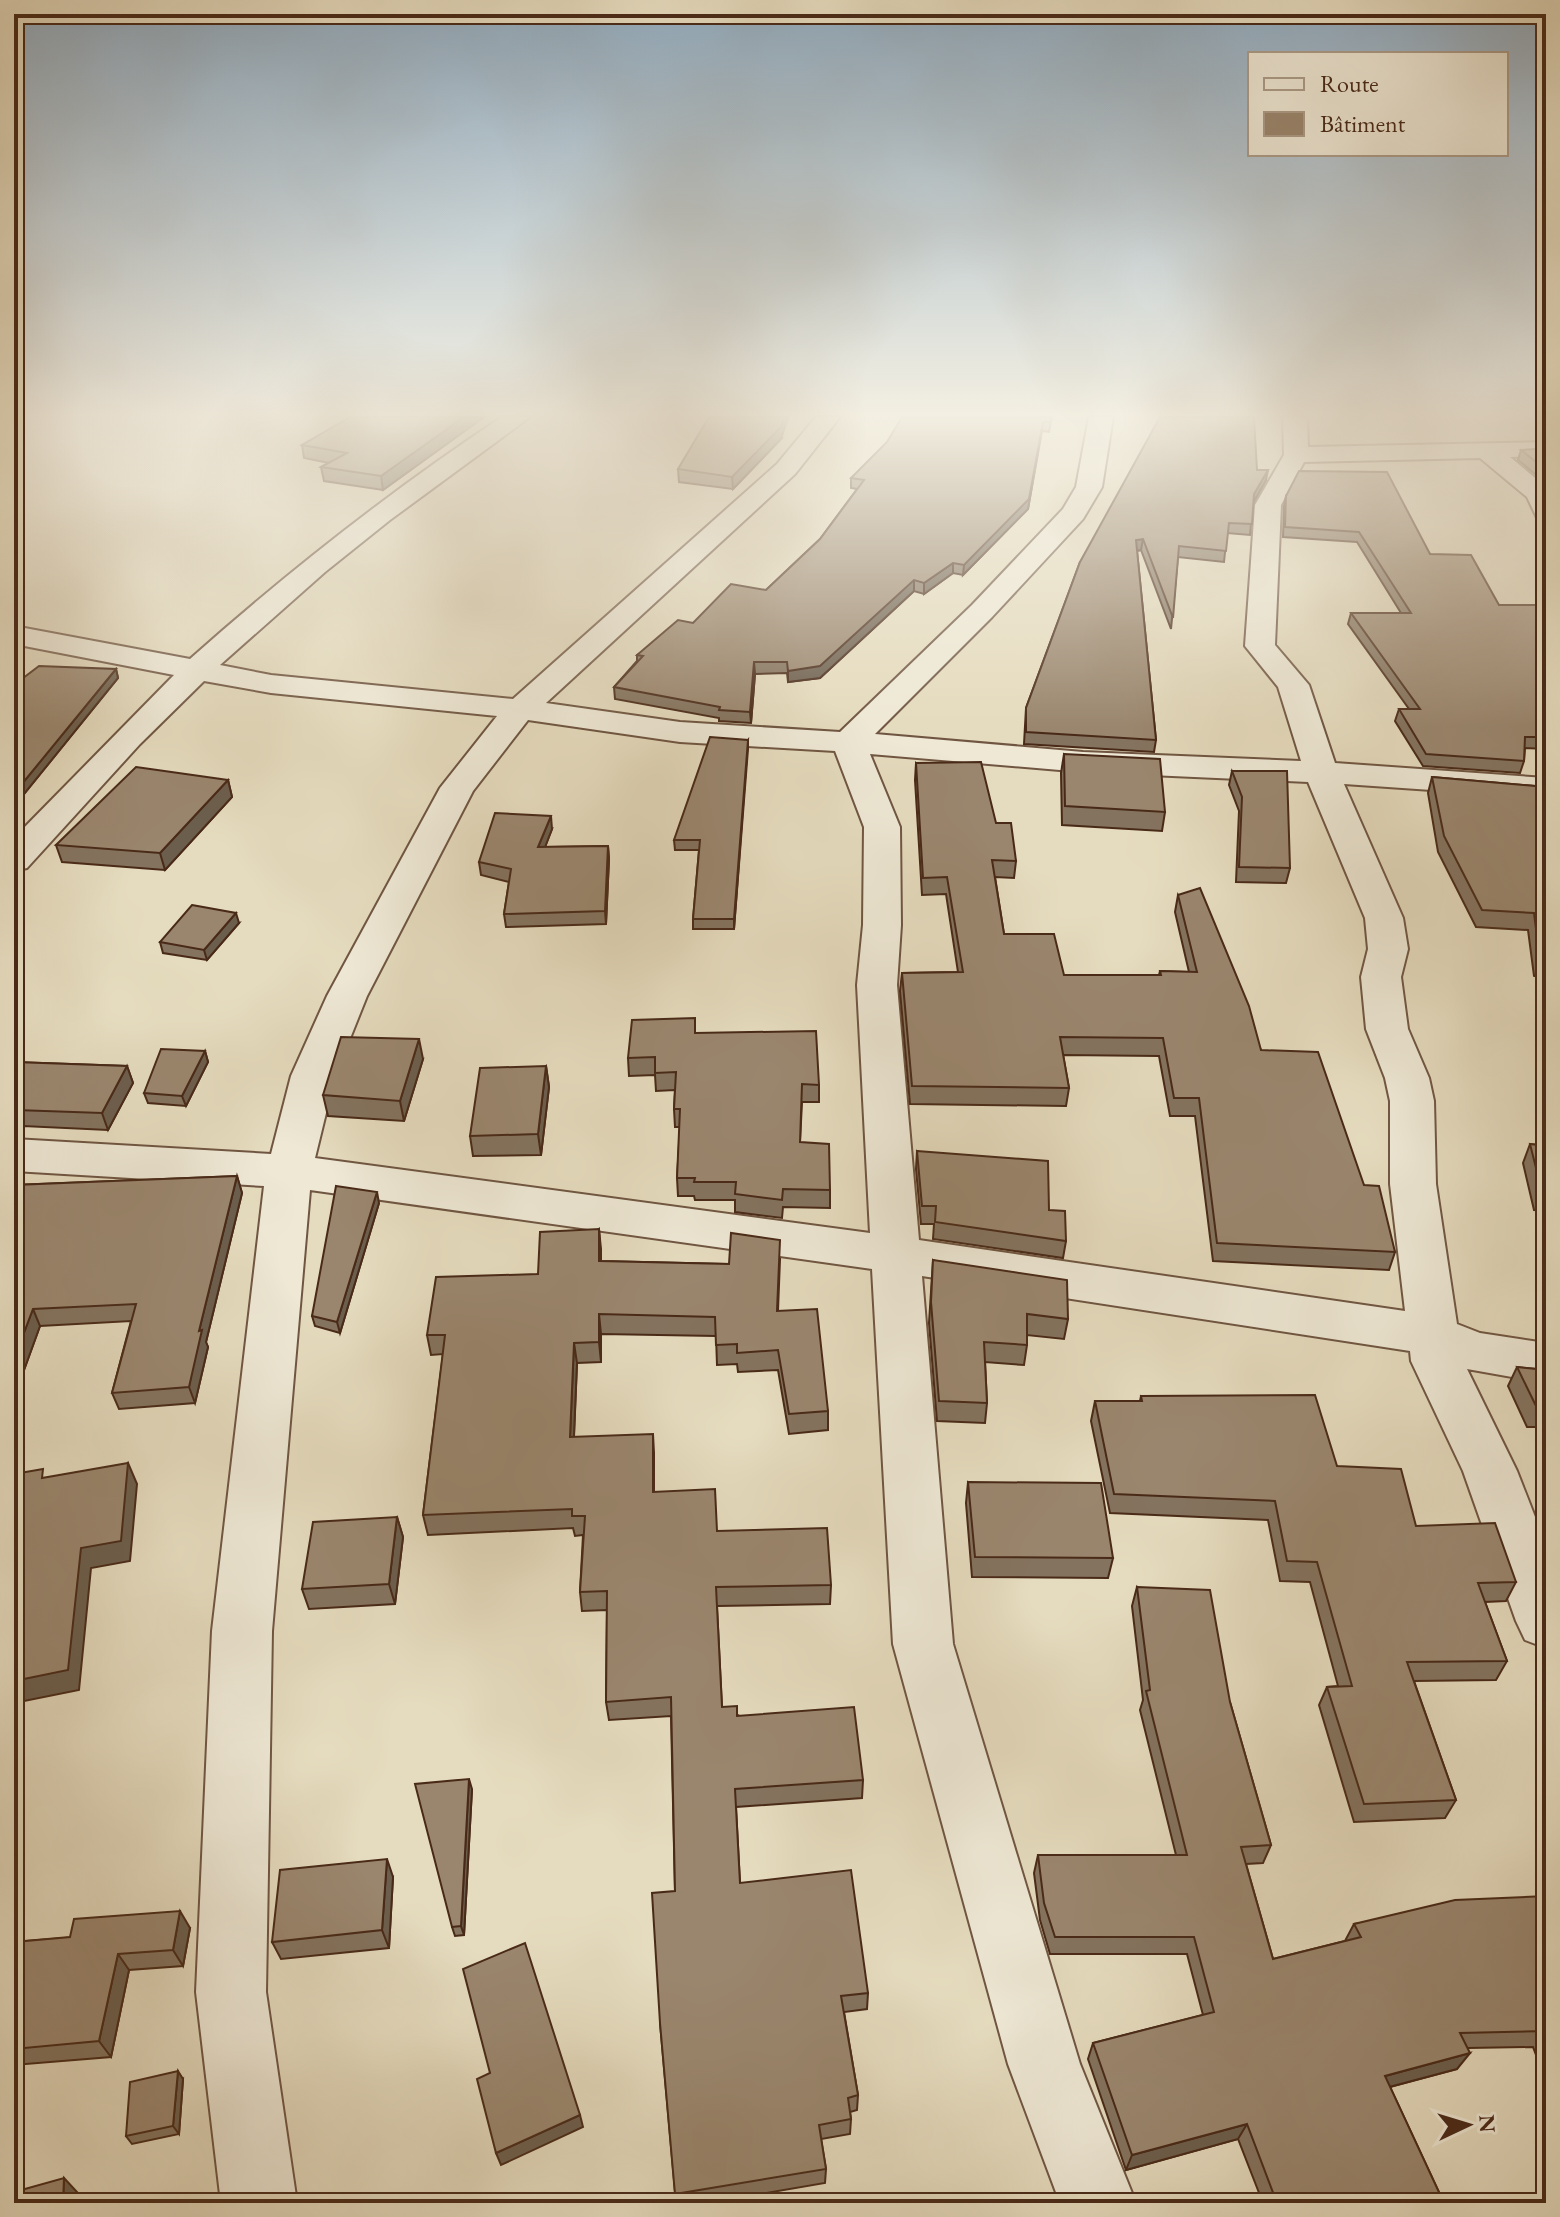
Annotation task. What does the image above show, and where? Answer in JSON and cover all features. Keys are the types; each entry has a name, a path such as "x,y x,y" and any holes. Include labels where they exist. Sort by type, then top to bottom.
{"street":[{"path":"14,860 84,779 192,671 376,520"},
{"path":"259,2203 231,1992 242,1631 289,1171 313,1076 347,996 457,788 520,709 730,520"},
{"path":"848,742 982,611 1067,520"},
{"path":"1267,520 1260,646 1293,685 1321,772 1384,918 1388,949 1381,977 1387,1029 1407,1078 1412,1101 1413,1184 1437,1361 1490,1471 1546,1621"},
{"path":"14,635 113,652 192,671 357,694 520,709 680,732 848,742 1083,762 1321,772 1546,788"},
{"path":"848,742 882,827 882,925 877,985 923,1644 1044,2064 1098,2203"},
{"path":"14,1155 289,1171 897,1255 1434,1336 1476,1352 1546,1363"}],"building":[{"path":"834,520 1008,520 964,565 953,563 924,583 914,580 820,666 788,671 787,662 754,662 750,712 719,710 720,707 614,687 643,656 637,655 678,620 693,623 731,584 766,590 820,539"},
{"path":"1103,520 1252,520 1252,524 1229,523 1226,551 1179,546 1173,618 1143,539 1136,540 1156,740 1026,732 1026,708 1080,562"},
{"path":"1285,520 1412,520 1430,554 1471,555 1499,605 1543,605 1546,608 1546,737 1525,737 1524,761 1426,754 1399,709 1420,709 1351,613 1411,613 1359,532 1285,527"},
{"path":"39,666 116,669 14,790 14,685"},
{"path":"710,737 748,740 734,919 693,919 700,840 674,840"},
{"path":"1064,754 1160,759 1165,812 1065,806"},
{"path":"981,762 996,823 1011,823 1016,861 992,860 1004,934 1054,934 1064,975 1197,972 1178,895 1200,888 1249,1006 1261,1050 1318,1052 1364,1185 1379,1186 1395,1252 1217,1243 1199,1098 1174,1098 1163,1038 1060,1037 1069,1088 912,1086 902,973 963,972 947,877 923,878 916,763"},
{"path":"136,767 228,780 160,853 56,845"},
{"path":"1232,771 1287,771 1290,868 1239,867 1242,797"},
{"path":"1432,777 1546,787 1546,960 1540,960 1534,913 1482,910 1444,836"},
{"path":"495,813 551,816 538,847 608,846 605,911 504,914 511,869 479,862"},
{"path":"192,905 236,913 204,950 160,942"},
{"path":"695,1018 695,1033 816,1031 819,1085 802,1084 800,1142 829,1144 830,1190 783,1189 782,1200 735,1194 736,1182 694,1182 695,1178 677,1178 680,1109 674,1109 676,1072 655,1073 655,1057 628,1058 632,1020"},
{"path":"341,1037 419,1039 400,1101 323,1095"},
{"path":"161,1049 205,1051 182,1096 144,1093"},
{"path":"14,1062 127,1066 102,1113 16,1110 14,1114"},
{"path":"546,1066 538,1134 470,1136 480,1068"},
{"path":"1530,1144 1546,1146 1546,1192 1542,1192"},
{"path":"917,1151 1048,1161 1049,1210 1065,1211 1066,1241 935,1222 936,1206 922,1206"},
{"path":"237,1176 199,1331 202,1330 189,1387 112,1393 136,1304 33,1309 14,1359 14,1185"},
{"path":"336,1186 377,1192 337,1322 312,1316"},
{"path":"599,1229 599,1261 729,1264 731,1233 780,1240 777,1311 817,1309 828,1411 789,1414 778,1350 737,1353 737,1344 716,1345 715,1317 599,1314 599,1342 574,1343 570,1437 653,1434 653,1492 715,1489 717,1531 827,1528 831,1585 716,1587 722,1707 737,1706 737,1716 854,1707 863,1780 735,1789 740,1883 851,1870 868,1993 841,1996 858,2095 848,2098 851,2119 819,2125 826,2169 675,2194 652,1893 675,1891 671,1697 606,1702 607,1591 580,1592 585,1516 572,1516 572,1509 423,1515 445,1335 427,1335 436,1277 538,1274 540,1232"},
{"path":"933,1260 1067,1280 1068,1319 1027,1314 1027,1345 984,1342 987,1403 939,1401 931,1302"},
{"path":"1517,1367 1546,1370 1546,1408 1537,1408"},
{"path":"1315,1395 1337,1466 1401,1469 1416,1526 1495,1523 1516,1582 1478,1583 1507,1661 1407,1662 1456,1800 1364,1804 1327,1687 1352,1686 1317,1562 1287,1561 1275,1501 1114,1494 1095,1401 1142,1401 1141,1396"},
{"path":"128,1463 121,1541 81,1548 68,1670 14,1681 14,1474 43,1469 42,1478"},
{"path":"968,1482 1101,1483 1113,1558 975,1557"},
{"path":"397,1517 389,1584 302,1589 313,1522"},
{"path":"1137,1587 1210,1590 1230,1702 1271,1845 1241,1847 1273,1959 1361,1937 1354,1924 1455,1900 1546,1896 1546,2031 1460,2033 1470,2053 1385,2076 1444,2203 1277,2203 1247,2124 1132,2155 1093,2043 1214,2012 1194,1937 1055,1937 1044,1903 1038,1855 1187,1855 1146,1691 1150,1690"},
{"path":"469,1779 461,1926 452,1927 415,1784"},
{"path":"387,1859 382,1930 272,1942 280,1870"},
{"path":"180,1911 173,1950 118,1954 99,2041 14,2049 14,1942 70,1937 74,1919"},
{"path":"525,1943 580,2115 496,2153 477,2079 490,2073 463,1969"},
{"path":"178,2071 173,2126 126,2136 130,2082"},
{"path":"64,2178 63,2203 14,2203 14,2192"}]}
